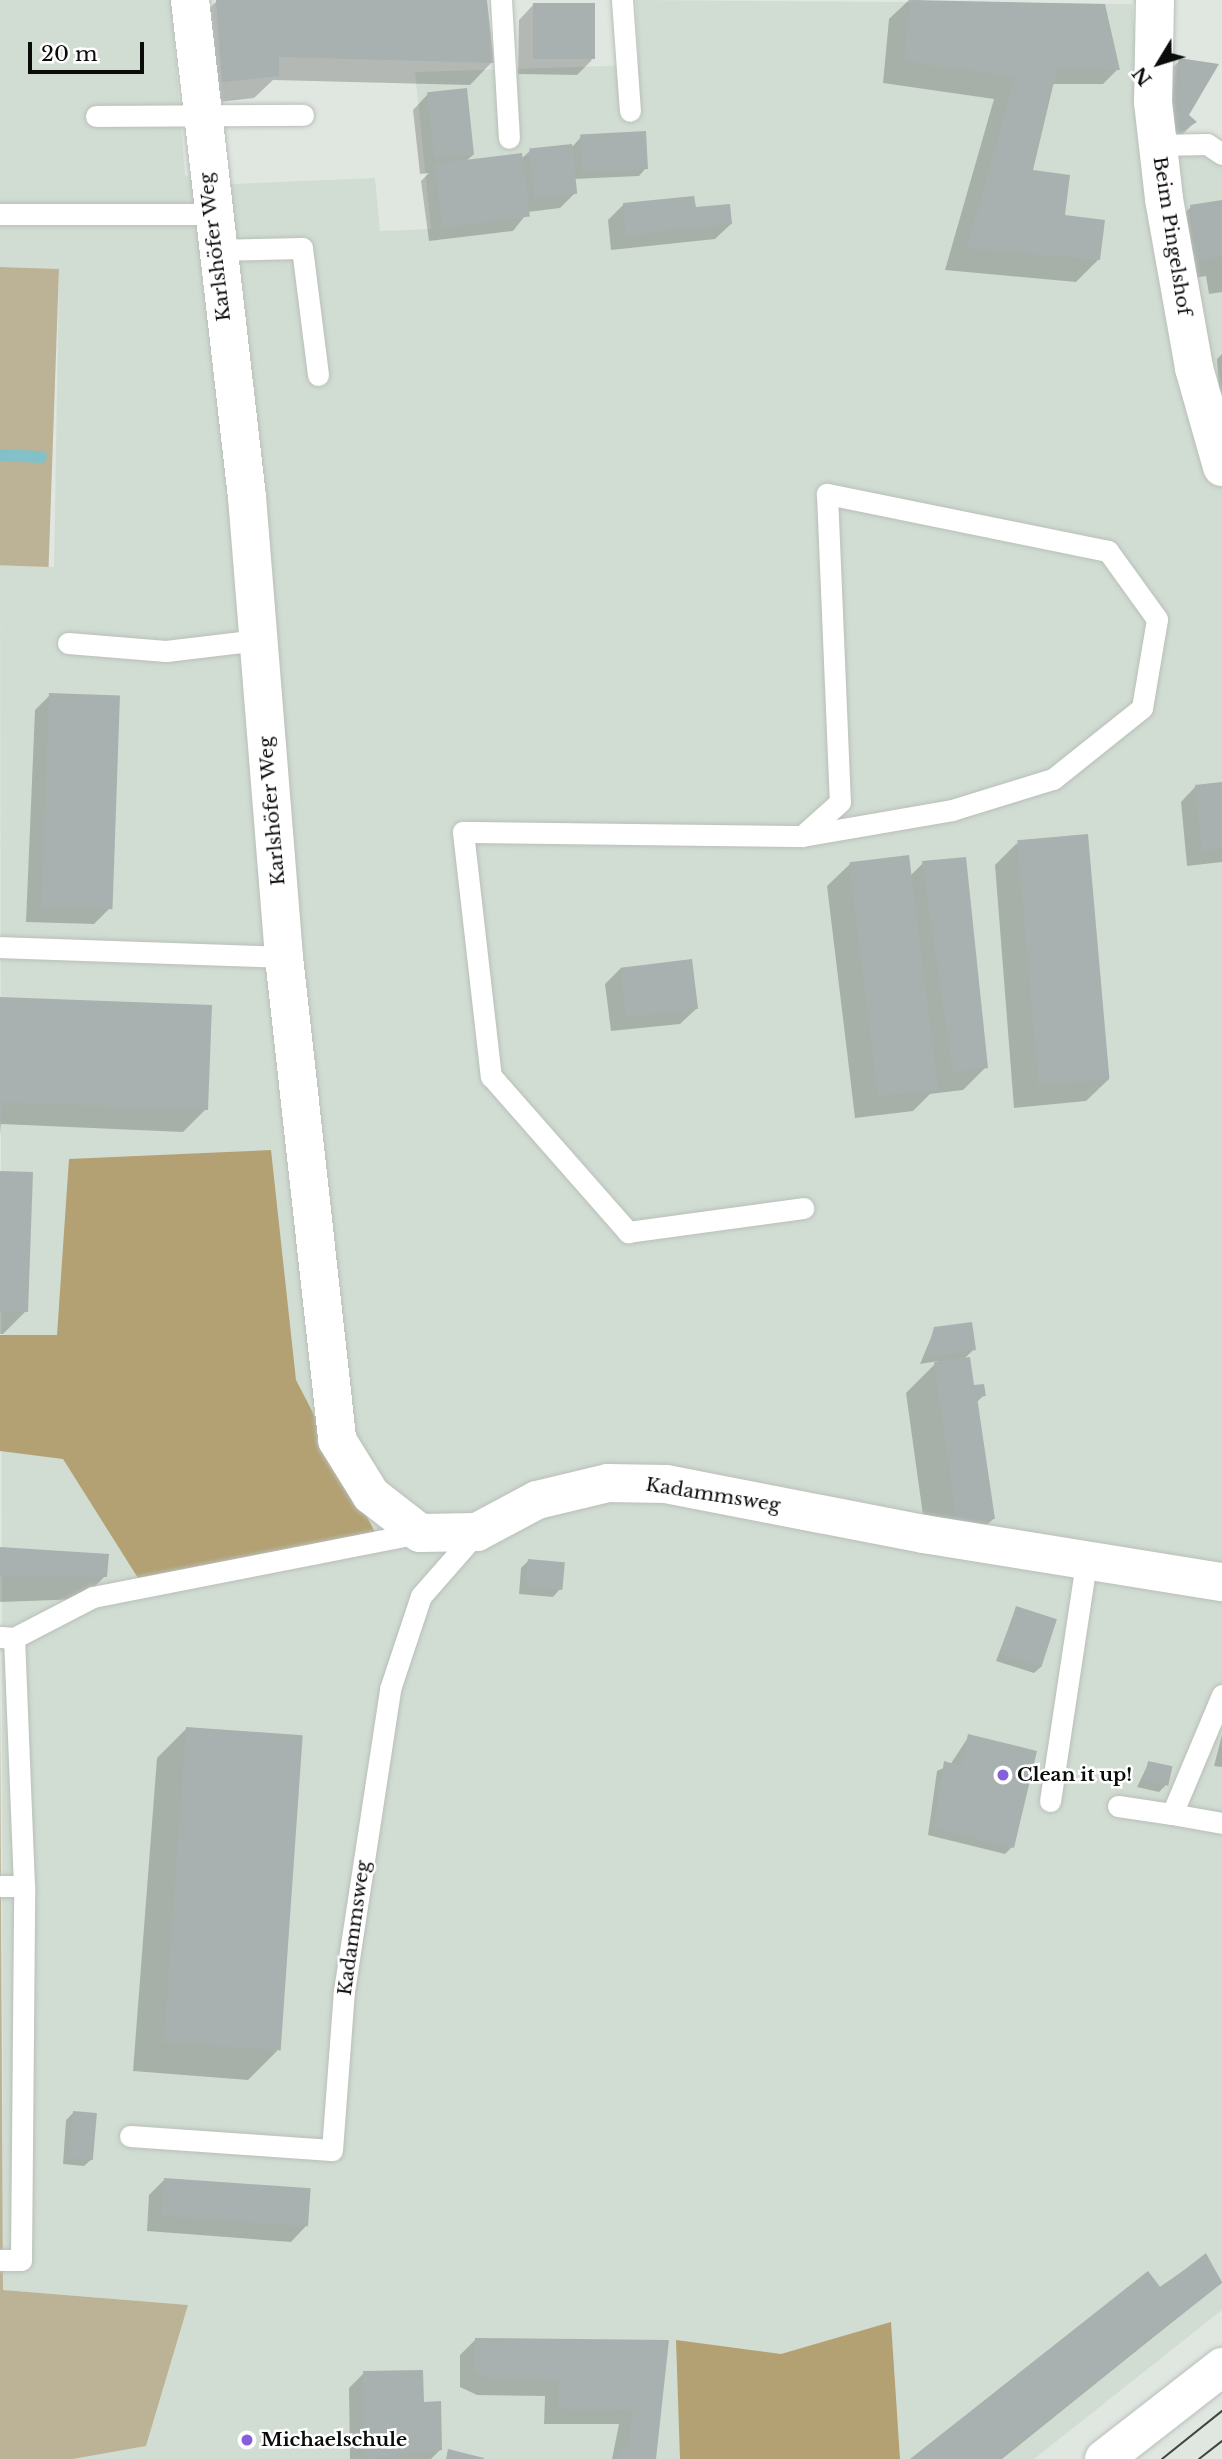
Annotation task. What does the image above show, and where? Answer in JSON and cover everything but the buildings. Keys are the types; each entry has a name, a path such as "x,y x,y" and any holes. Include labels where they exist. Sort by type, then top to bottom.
{"street":[{"name":"Karlshöfer Weg","path":"190,0 199,117 258,640 284,957 337,1440 371,1495 420,1533"},
{"name":"Beim Pingelshof","path":"1155,0 1158,145 1194,368 1222,467"},
{"name":"Kadammsweg","path":"477,1532 537,1500 608,1483 666,1484 1086,1562 1222,1582"},
{"path":"420,1533 477,1532"},
{"path":"1104,2459 1222,2367"}],"lane":[{"path":"501,0 509,138"},
{"path":"622,0 630,111"},
{"path":"96,116 303,116"},
{"path":"1158,145 1207,144 1222,154"},
{"path":"0,214 212,232 302,248 318,375"},
{"path":"802,836 840,802 827,494 1108,551 1157,619 1142,708 1053,779 952,810 802,836 463,832 491,1076 628,1232 803,1208"},
{"path":"68,643 166,650 258,640"},
{"path":"0,947 284,957"},
{"name":"Kadammsweg","path":"130,2136 332,2150 344,1992 390,1689 421,1596 477,1532"},
{"path":"0,2260 21,2260 24,1886 7,1638 93,1597 420,1533"},
{"path":"1050,1801 1086,1562"},
{"path":"1172,1814 1222,1695"},
{"path":"1118,1806 1222,1823"},
{"path":"0,1886 24,1886"}],"shaded area":[{"path":"0,0 171,0 185,176 232,184 375,178 380,231 431,229 415,72 639,65 636,0 1132,4 1144,145 1222,154 1222,2310 1034,2459 73,2459 146,2446 188,2305 3,2290 0,565 54,567 59,269 0,267"},
{"path":"0,267 59,269 49,567 0,565"},
{"path":"271,1150 296,1380 378,1538 143,1586 63,1459 0,1451 0,1335 57,1335 69,1159"},
{"path":"0,1699 3,2290 188,2305 146,2446 73,2459 0,2459"},
{"path":"891,2322 900,2459 680,2459 676,2340 781,2354"}],"waterway":[{"path":"0,455 41,457"}],"tram line":[{"path":"1162,2459 1222,2411"},
{"path":"1199,2459 1222,2441"}],"place":[{"name":"Clean it up!","path":"1003,1775"},
{"name":"Michaelschule","path":"247,2440"}]}
